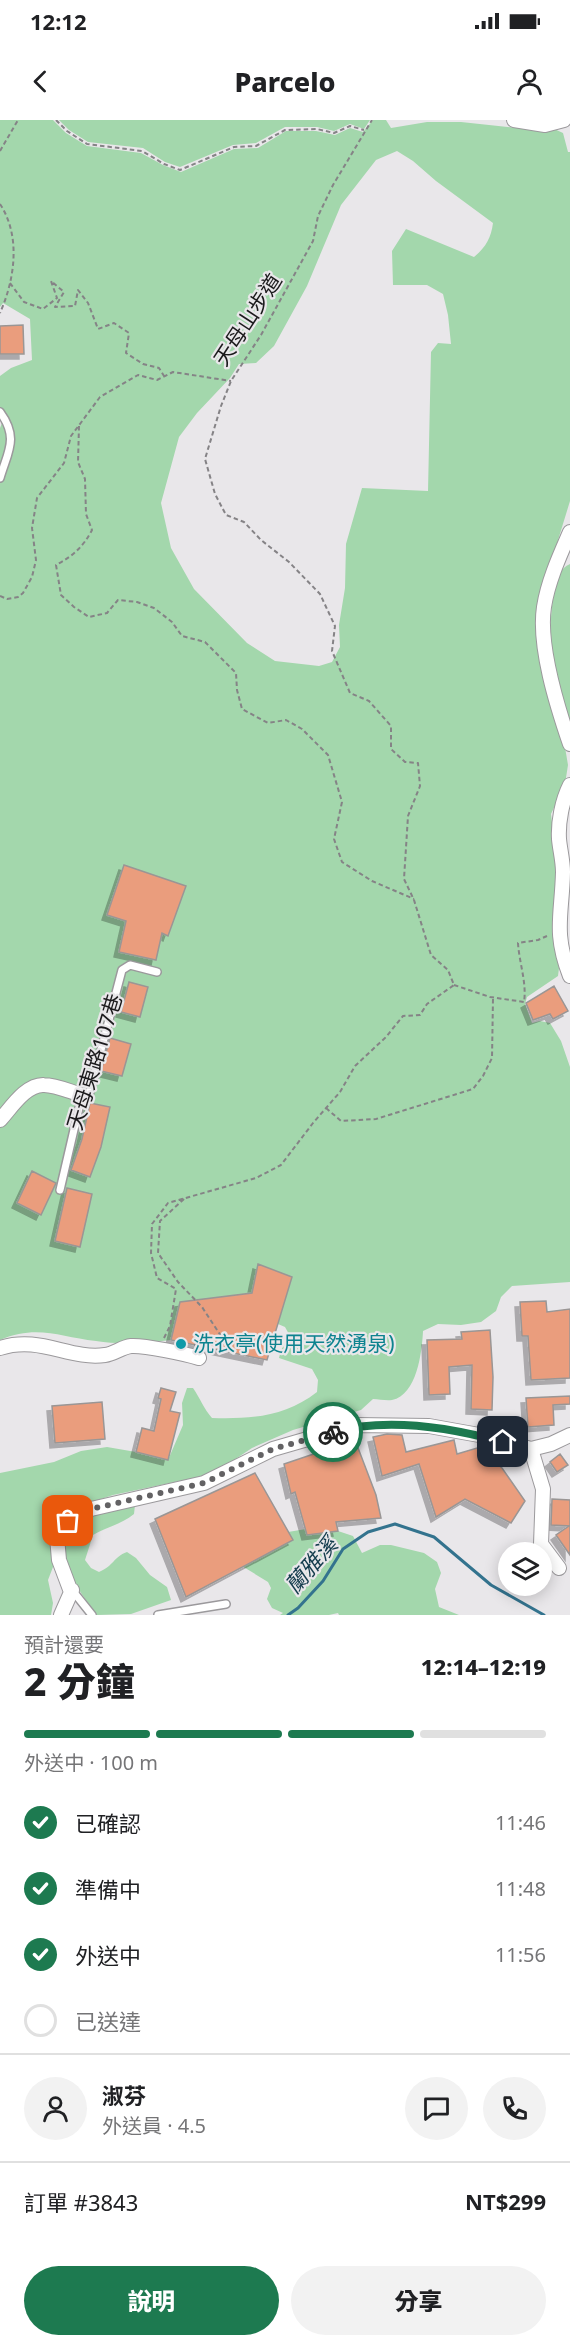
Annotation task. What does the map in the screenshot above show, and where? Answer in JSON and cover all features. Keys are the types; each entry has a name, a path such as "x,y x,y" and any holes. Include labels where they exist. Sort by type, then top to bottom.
{"street":[{"path":"514,120 545,125 564,120"},
{"path":"568,537 546,595 543,619 548,664 570,744"},
{"path":"570,785 560,819 559,837 563,870 558,931 570,976"},
{"path":"0,1120 17,1100 32,1088 44,1084 82,1095"},
{"path":"0,1348 35,1343 83,1354 105,1355 130,1346 193,1356"},
{"path":"61,1615 72,1590 71,1592 59,1560 57,1537 68,1521 91,1509 204,1483 273,1449 356,1425 429,1426 479,1435 531,1449 551,1444 570,1435"},
{"path":"531,1449 543,1489 541,1544 559,1568"}],"lane":[{"path":"0,412 9,424 11,441 0,478"},
{"name":"天母東路107巷","path":"60,1190 82,1095 90,1092 122,970 130,965 157,972"},
{"path":"72,1590 92,1615"},
{"path":"158,1615 226,1604"}],"path":[{"path":"0,152 18,120"},
{"path":"56,120 67,131 87,144 142,151 180,170 234,147 256,146 285,130 316,129 334,133 350,126 365,130"},
{"name":"天母山步道","path":"0,596 7,599 18,597 23,593 32,577 36,560 32,528 37,498 64,463 71,436 100,397 138,375 157,380 173,372 231,381 261,335 313,241 318,216 333,185 372,120"},
{"path":"0,204 7,214 13,243 14,265 0,313"},
{"path":"10,283 24,302 43,309 57,297 51,281 64,292 55,307 75,306 78,290 88,303 98,329 114,323 129,333 126,353 142,364 159,368 165,377"},
{"path":"231,381 205,459 215,494 226,515 244,522 261,540 289,562 320,594 335,626 332,651 350,693 369,701 391,726 391,749 405,762 418,763 420,786 408,816 404,879 414,900 431,955 447,970 454,985 493,998 524,1002 526,991 519,962 518,943 538,940 558,931"},
{"path":"79,426 78,462 84,479 86,514 92,530 83,546 71,558 56,565 61,596 74,608 89,617 107,613 118,600 137,602 154,608 172,622 182,636 205,642 236,673 237,690 242,709 268,723 286,720 302,729 328,754 342,802 334,839 342,862 372,881 414,900"},
{"path":"152,1349 162,1341 170,1326 176,1289 157,1278 150,1253 152,1224 168,1203 256,1178 281,1165 340,1092 355,1066 386,1037 403,1016 420,1015 427,1004 454,985"},
{"path":"326,1108 341,1121 375,1119 473,1089 492,1058 493,998"},
{"path":"186,1197 160,1221 158,1253 178,1282 202,1307 221,1336 195,1344 193,1356"}],"green space":[{"path":"0,120 53,120 66,133 87,146 141,153 181,172 234,149 258,148 286,131 316,131 335,135 350,128 363,132 373,120 386,120 391,128 427,122 461,122 518,128 550,127 563,133 568,152 570,152 570,501 540,599 568,765 565,784 551,814 558,873 556,947 559,968 558,976 527,997 525,1004 532,1023 540,1021 550,1023 561,1041 570,1067 570,1282 512,1286 501,1297 496,1311 481,1322 461,1325 438,1324 423,1331 419,1361 413,1382 400,1396 392,1400 373,1399 361,1410 293,1430 252,1448 213,1474 113,1495 68,1512 55,1527 53,1567 48,1580 53,1603 51,1615 0,1615 0,1473 54,1462 81,1451 107,1447 168,1460 183,1425 182,1403 187,1388 193,1388 212,1418 240,1418 267,1415 293,1407 317,1392 318,1380 312,1369 279,1358 290,1336 285,1327 278,1324 292,1277 258,1264 252,1293 180,1302 171,1340 114,1343 37,1332 13,1335 0,1340 0,428 2,423 0,376 11,368 32,360 30,319 3,303 0,307","holes":["397,151 493,223 487,242 474,257 406,229 392,251 393,285 427,285 443,294 448,315 451,344 438,343 431,352 428,491 362,488 346,544 345,588 339,625 340,647 332,662 319,666 275,661 247,643 194,589 171,548 161,503 179,437 197,413 230,378 239,364 256,363 274,346 307,286 341,205 376,160"]},
{"path":"59,120 370,120 364,129 350,124 334,131 317,127 285,127 256,143 233,145 180,167 165,162 143,148 88,142 69,130"},
{"path":"570,564 570,731 556,678 551,622 552,604 559,577 564,568"},
{"path":"135,1505 134,1514 93,1535 85,1560 91,1568 99,1572 127,1552 136,1558 150,1575 167,1587 171,1600 131,1614 97,1615 82,1595 69,1569 65,1556 65,1544 69,1532 78,1522 91,1515"},
{"path":"306,1529 308,1535 338,1531 353,1536 362,1553 380,1545 391,1545 424,1553 437,1562 441,1573 435,1589 439,1607 459,1615 339,1615 338,1613 280,1615 283,1613 272,1608 267,1599 271,1588 268,1582 242,1566 288,1532"}],"building":[{"path":"23,325 24,354 0,354 0,326"},
{"path":"124,865 186,886 168,936 162,933 156,960 119,952 126,921 107,915"},
{"path":"129,982 148,987 140,1017 121,1012"},
{"path":"554,986 568,1011 553,1019 550,1014 533,1020 526,1003"},
{"path":"110,1038 131,1044 122,1076 101,1071"},
{"path":"90,1103 110,1107 101,1147 90,1177 71,1170 82,1139"},
{"path":"32,1171 56,1183 41,1215 17,1203"},
{"path":"67,1188 92,1194 80,1247 55,1241"},
{"path":"258,1264 292,1277 267,1360 171,1340 180,1302 252,1293"},
{"path":"546,1301 547,1312 570,1309 570,1378 531,1380 528,1336 522,1336 520,1302"},
{"path":"490,1330 493,1377 492,1410 471,1409 472,1365 449,1367 450,1394 429,1395 427,1340 462,1339 461,1332"},
{"path":"161,1388 176,1392 170,1411 180,1413 168,1460 136,1452 142,1428 154,1431"},
{"path":"570,1396 570,1404 553,1405 554,1425 528,1427 526,1398"},
{"path":"102,1402 105,1439 55,1443 52,1406"},
{"path":"387,1434 402,1435 406,1452 454,1440 457,1454 477,1448 502,1468 525,1501 511,1523 465,1499 436,1517 419,1464 382,1476 373,1437"},
{"path":"355,1440 376,1495 381,1518 336,1522 338,1531 307,1535 295,1492 291,1494 284,1464"},
{"path":"560,1454 568,1465 557,1472 550,1462"},
{"path":"255,1473 293,1540 186,1597 155,1519"},
{"path":"552,1499 570,1500 570,1555 556,1535 569,1526 551,1525"}],"waterway":[{"name":"蘭雅溪","path":"288,1615 298,1608 323,1581 343,1549 368,1532 395,1524 434,1537 491,1585 544,1615"}],"way so far":[{"path":"68,1521 91,1509 204,1483 273,1449 333,1432"}],"place":[{"name":"洗衣亭(使用天然湧泉)","path":"181,1344"}],"route":[{"path":"333,1432 356,1425 429,1426 503,1442"}]}
